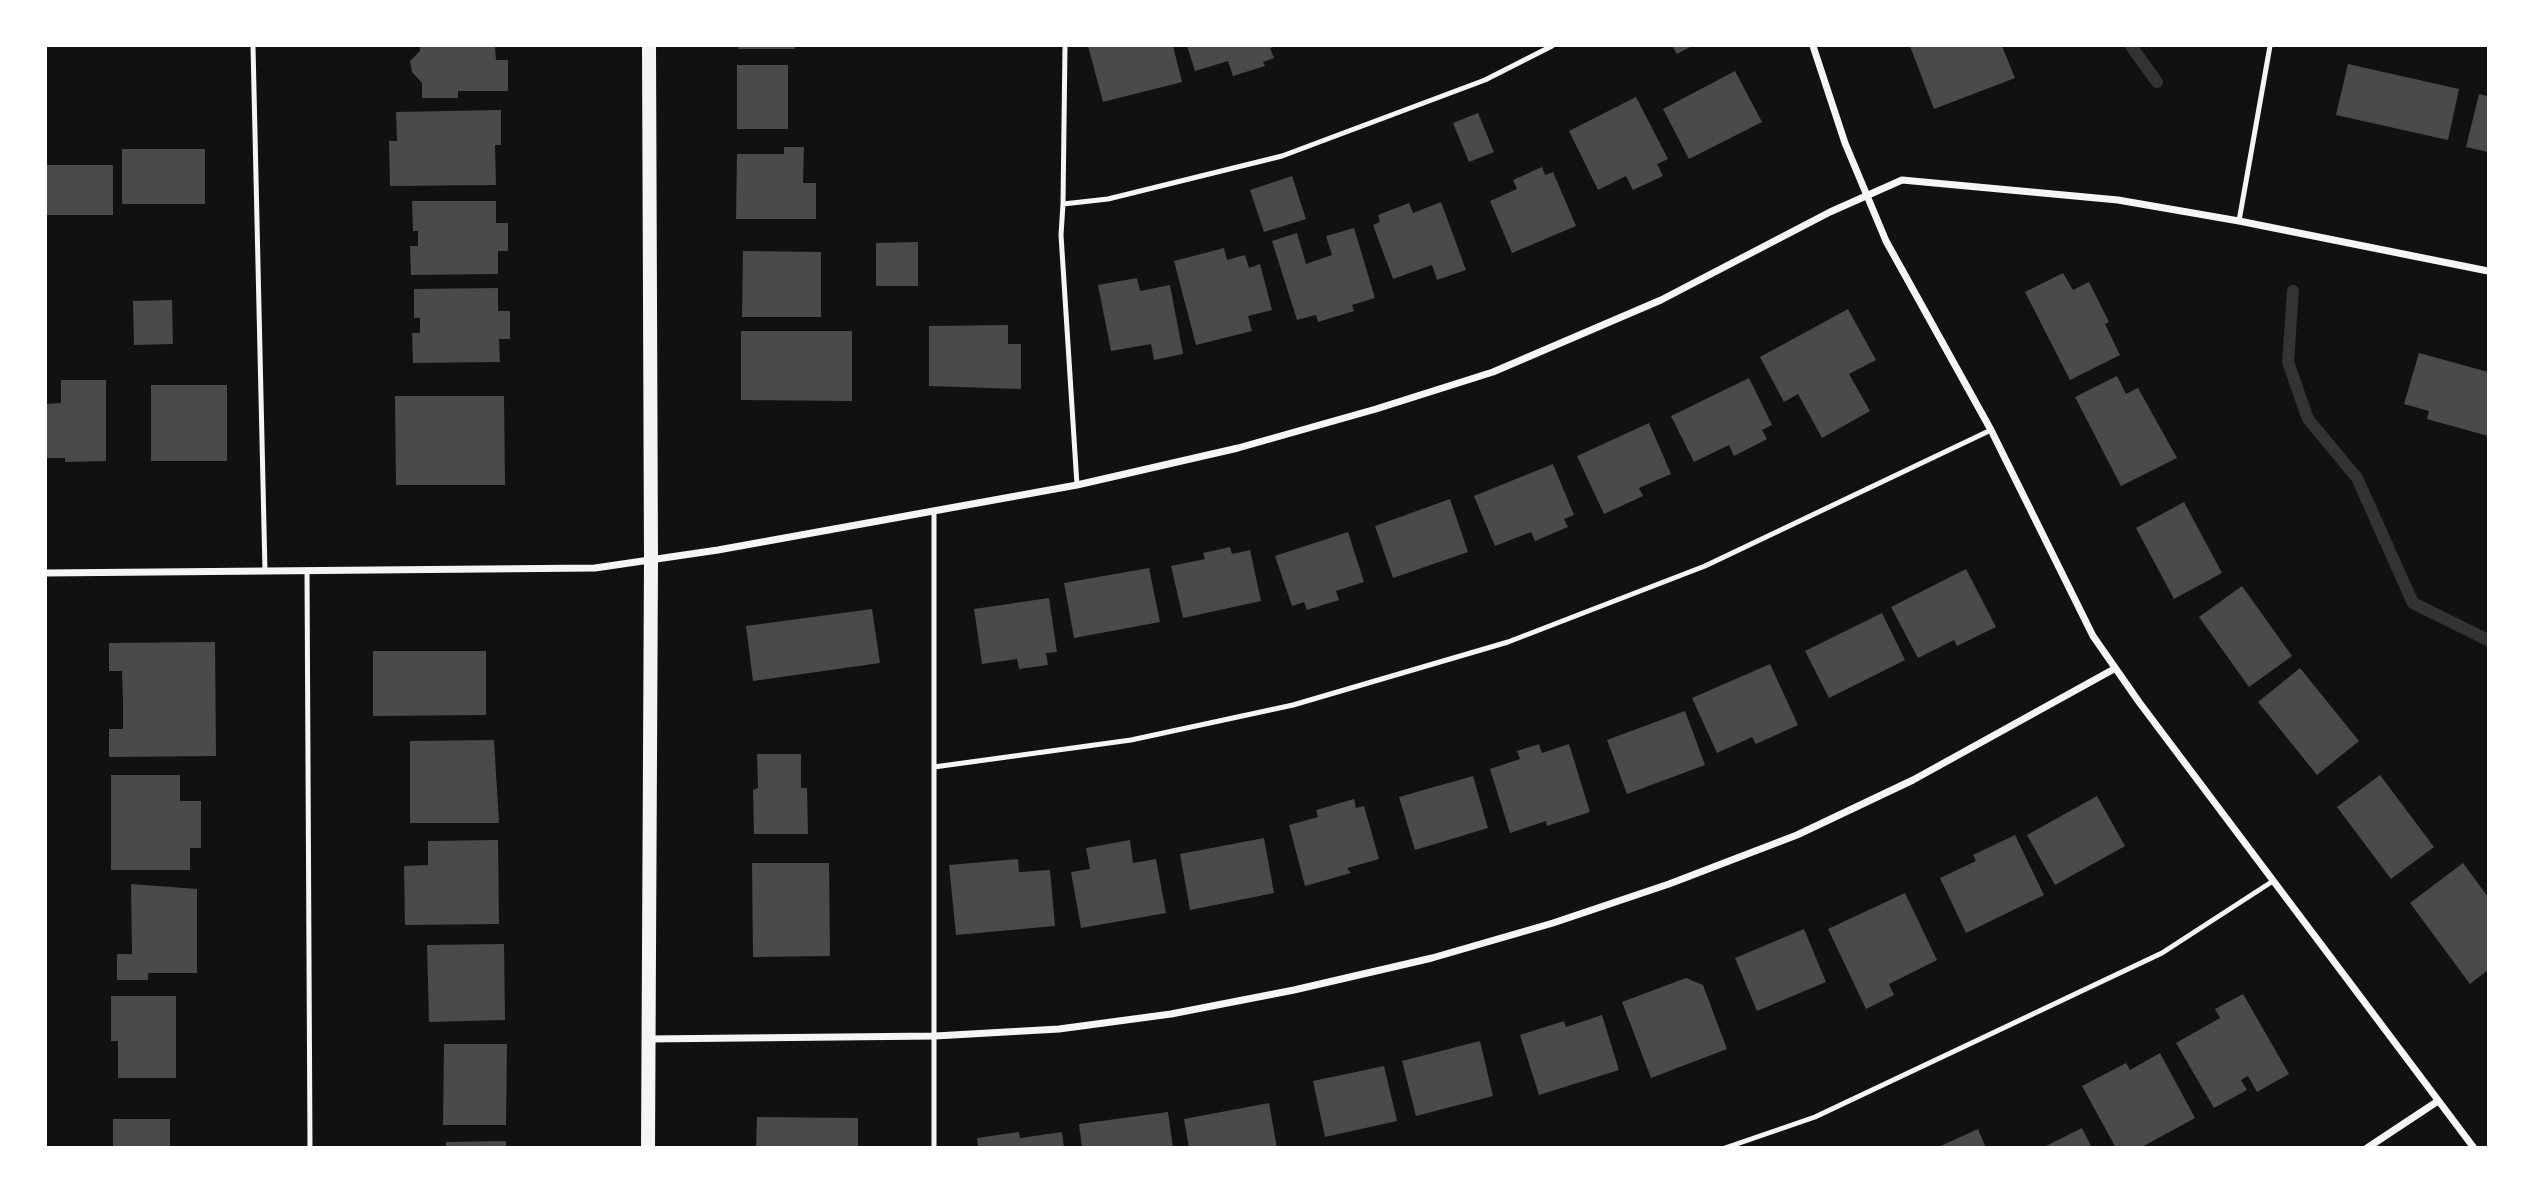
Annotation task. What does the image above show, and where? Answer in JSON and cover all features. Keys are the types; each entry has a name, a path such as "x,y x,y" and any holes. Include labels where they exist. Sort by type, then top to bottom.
{"main road":[{"path":"648,1147 646,1039 651,560 649,46"}],"street":[{"path":"1813,46 1865,195 1886,241 1991,430 2093,636 2273,881 2474,1147"},
{"path":"46,573 578,569 651,560 1077,485 1238,448 1493,372 1661,300 1865,195 1902,180 2118,200 2239,220 2488,271"},
{"path":"646,1039 705,1041 935,1036 1059,1029 1171,1014 1419,961 1552,923 1669,884 1797,835 1913,780 2115,669"},
{"path":"2367,1147 2438,1101"}],"lane":[{"path":"253,46 265,571"},
{"path":"1065,46 1061,235 1077,485"},
{"path":"1063,205 1108,199 1282,156 1485,80 1552,46"},
{"path":"2239,220 2270,46"},
{"path":"934,766 1131,740 1293,705 1508,642 1705,566 1991,430"},
{"path":"934,512 934,1147"},
{"path":"307,571 310,1147"},
{"path":"1724,1147 1815,1117 2162,953 2273,881"}],"building":[{"path":"420,46 495,46 496,60 508,60 508,91 458,91 458,98 422,98 422,83 412,72 410,61 420,51"},
{"path":"738,46 795,46 795,49 738,49"},
{"path":"1088,46 1173,46 1182,82 1103,102"},
{"path":"1187,46 1277,46 1270,48 1274,58 1263,62 1265,66 1233,76 1228,61 1195,71"},
{"path":"1672,46 1692,46 1677,54"},
{"path":"1910,46 2002,46 2015,78 1934,109"},
{"path":"2348,64 2459,89 2448,140 2336,115"},
{"path":"737,65 788,65 788,129 737,129"},
{"path":"1735,71 1762,122 1689,159 1663,109"},
{"path":"2479,94 2488,96 2488,152 2466,147"},
{"path":"1636,97 1668,159 1657,164 1663,176 1633,190 1626,176 1598,190 1569,131"},
{"path":"501,110 501,145 495,145 496,185 390,186 389,141 397,141 396,112"},
{"path":"1478,113 1494,152 1469,162 1453,123"},
{"path":"784,147 804,147 803,183 816,183 816,219 736,219 737,154 784,154"},
{"path":"122,149 205,149 205,204 122,204"},
{"path":"46,165 113,165 113,215 46,215"},
{"path":"1542,167 1545,175 1553,172 1576,226 1512,253 1490,201 1517,189 1513,180"},
{"path":"1292,176 1306,219 1264,232 1250,190"},
{"path":"412,201 496,201 496,223 508,223 508,251 498,251 498,274 411,275 410,246 418,246 418,231 413,231"},
{"path":"1441,202 1466,270 1437,280 1432,265 1393,279 1373,225 1380,222 1378,215 1409,203 1413,213"},
{"path":"1354,228 1375,298 1352,305 1354,311 1318,322 1316,315 1297,320 1272,241 1297,233 1306,264 1332,255 1326,236"},
{"path":"918,242 918,286 876,286 876,243"},
{"path":"1224,248 1227,260 1245,255 1249,268 1260,264 1272,310 1248,316 1252,331 1196,345 1174,261"},
{"path":"743,251 821,252 821,317 742,317"},
{"path":"2063,273 2073,290 2089,282 2109,322 2105,324 2120,355 2070,380 2025,292"},
{"path":"1137,278 1140,291 1170,285 1183,354 1154,360 1151,344 1111,351 1098,285"},
{"path":"498,288 498,311 510,311 510,339 499,339 500,362 413,363 412,333 420,333 420,318 414,318 414,289"},
{"path":"172,300 173,344 134,345 133,301"},
{"path":"1848,309 1876,360 1849,374 1870,411 1822,438 1798,394 1784,402 1760,357"},
{"path":"1008,325 1008,344 1021,344 1021,389 929,386 929,326"},
{"path":"741,331 852,331 852,401 741,400"},
{"path":"2419,353 2488,372 2488,436 2427,419 2429,411 2404,404"},
{"path":"2117,376 2126,394 2138,388 2177,458 2121,486 2075,397"},
{"path":"1749,378 1772,425 1762,430 1767,439 1734,456 1729,445 1694,462 1671,416"},
{"path":"61,380 106,380 106,461 65,462 65,458 46,458 46,404 61,403"},
{"path":"151,385 227,385 227,461 151,461"},
{"path":"395,396 504,396 505,485 396,485"},
{"path":"1649,423 1671,474 1639,488 1643,496 1604,514 1577,456"},
{"path":"1553,464 1574,515 1564,519 1568,527 1535,541 1531,532 1495,546 1474,496"},
{"path":"1450,499 1468,552 1393,578 1375,526"},
{"path":"2184,502 2222,573 2174,599 2136,528"},
{"path":"1348,532 1364,582 1336,591 1339,600 1307,610 1304,602 1292,606 1275,556"},
{"path":"1230,547 1232,554 1250,550 1261,601 1183,618 1171,566 1205,559 1203,553"},
{"path":"1149,568 1160,622 1074,638 1064,583"},
{"path":"1966,569 1996,627 1957,646 1954,640 1918,658 1891,607"},
{"path":"2242,586 2292,656 2249,687 2199,617"},
{"path":"1049,598 1057,652 1046,653 1048,665 1019,669 1017,659 982,664 974,609"},
{"path":"872,609 880,663 753,681 746,626"},
{"path":"1882,613 1905,660 1829,698 1805,651"},
{"path":"215,642 216,756 109,757 109,729 123,729 123,700 122,671 109,671 109,643"},
{"path":"373,651 486,651 486,715 373,716"},
{"path":"1770,664 1798,725 1756,744 1752,737 1717,753 1692,698"},
{"path":"2300,668 2359,741 2317,775 2258,702"},
{"path":"1685,711 1705,765 1627,794 1607,740"},
{"path":"494,740 499,823 410,823 410,741"},
{"path":"1539,744 1542,753 1569,744 1590,812 1547,826 1546,821 1510,833 1490,769 1520,759 1517,751"},
{"path":"757,754 801,754 801,788 807,788 808,834 754,834 753,790 758,788"},
{"path":"111,775 180,775 180,801 201,801 201,848 190,848 190,870 111,870"},
{"path":"2380,775 2434,847 2391,879 2337,807"},
{"path":"1473,776 1488,828 1415,850 1399,797"},
{"path":"2097,796 2125,846 2055,885 2027,835"},
{"path":"1354,799 1356,808 1364,806 1379,859 1347,868 1351,873 1305,886 1289,825 1318,817 1316,810"},
{"path":"2015,835 2044,895 1966,933 1940,878 1976,861 1973,855"},
{"path":"1264,838 1274,893 1190,910 1180,854"},
{"path":"498,840 499,924 405,925 404,866 428,865 428,841"},
{"path":"1130,840 1133,863 1156,859 1166,913 1081,928 1071,872 1090,869 1086,848"},
{"path":"1018,859 1019,872 1050,870 1055,926 956,935 949,865"},
{"path":"752,863 829,863 830,956 753,957"},
{"path":"2463,863 2488,897 2488,970 2470,984 2410,903"},
{"path":"131,884 197,889 197,973 148,973 148,980 117,980 117,954 132,954"},
{"path":"1905,893 1937,960 1889,984 1894,995 1866,1009 1828,929"},
{"path":"1804,929 1826,982 1757,1011 1735,958"},
{"path":"504,944 505,1020 429,1022 427,945"},
{"path":"1686,978 1703,985 1727,1049 1651,1078 1622,1002"},
{"path":"2243,994 2289,1074 2257,1092 2248,1076 2241,1080 2247,1090 2214,1108 2176,1043 2220,1018 2215,1009"},
{"path":"111,996 176,996 176,1078 118,1078 118,1041 111,1041"},
{"path":"1602,1015 1619,1070 1539,1095 1520,1035 1564,1021 1566,1027"},
{"path":"1480,1041 1493,1096 1416,1116 1402,1061"},
{"path":"444,1044 507,1044 506,1125 443,1125"},
{"path":"2160,1053 2195,1118 2140,1148 2116,1148 2082,1086 2126,1063 2130,1070"},
{"path":"1384,1066 1397,1121 1325,1137 1313,1081"},
{"path":"1269,1103 1277,1148 1189,1148 1184,1119"},
{"path":"1168,1112 1173,1148 1082,1148 1079,1124"},
{"path":"757,1117 858,1118 858,1148 756,1148"},
{"path":"113,1119 170,1119 170,1148 113,1148"},
{"path":"2082,1128 2092,1148 2042,1148"},
{"path":"1978,1129 1986,1148 1936,1148"},
{"path":"1019,1132 1020,1138 1062,1132 1064,1148 978,1148 977,1138"},
{"path":"506,1141 506,1148 446,1148 446,1142"}],"waterway":[{"path":"2131,46 2157,82"},
{"path":"2293,291 2288,362 2308,419 2357,478 2413,603 2488,640"}]}
